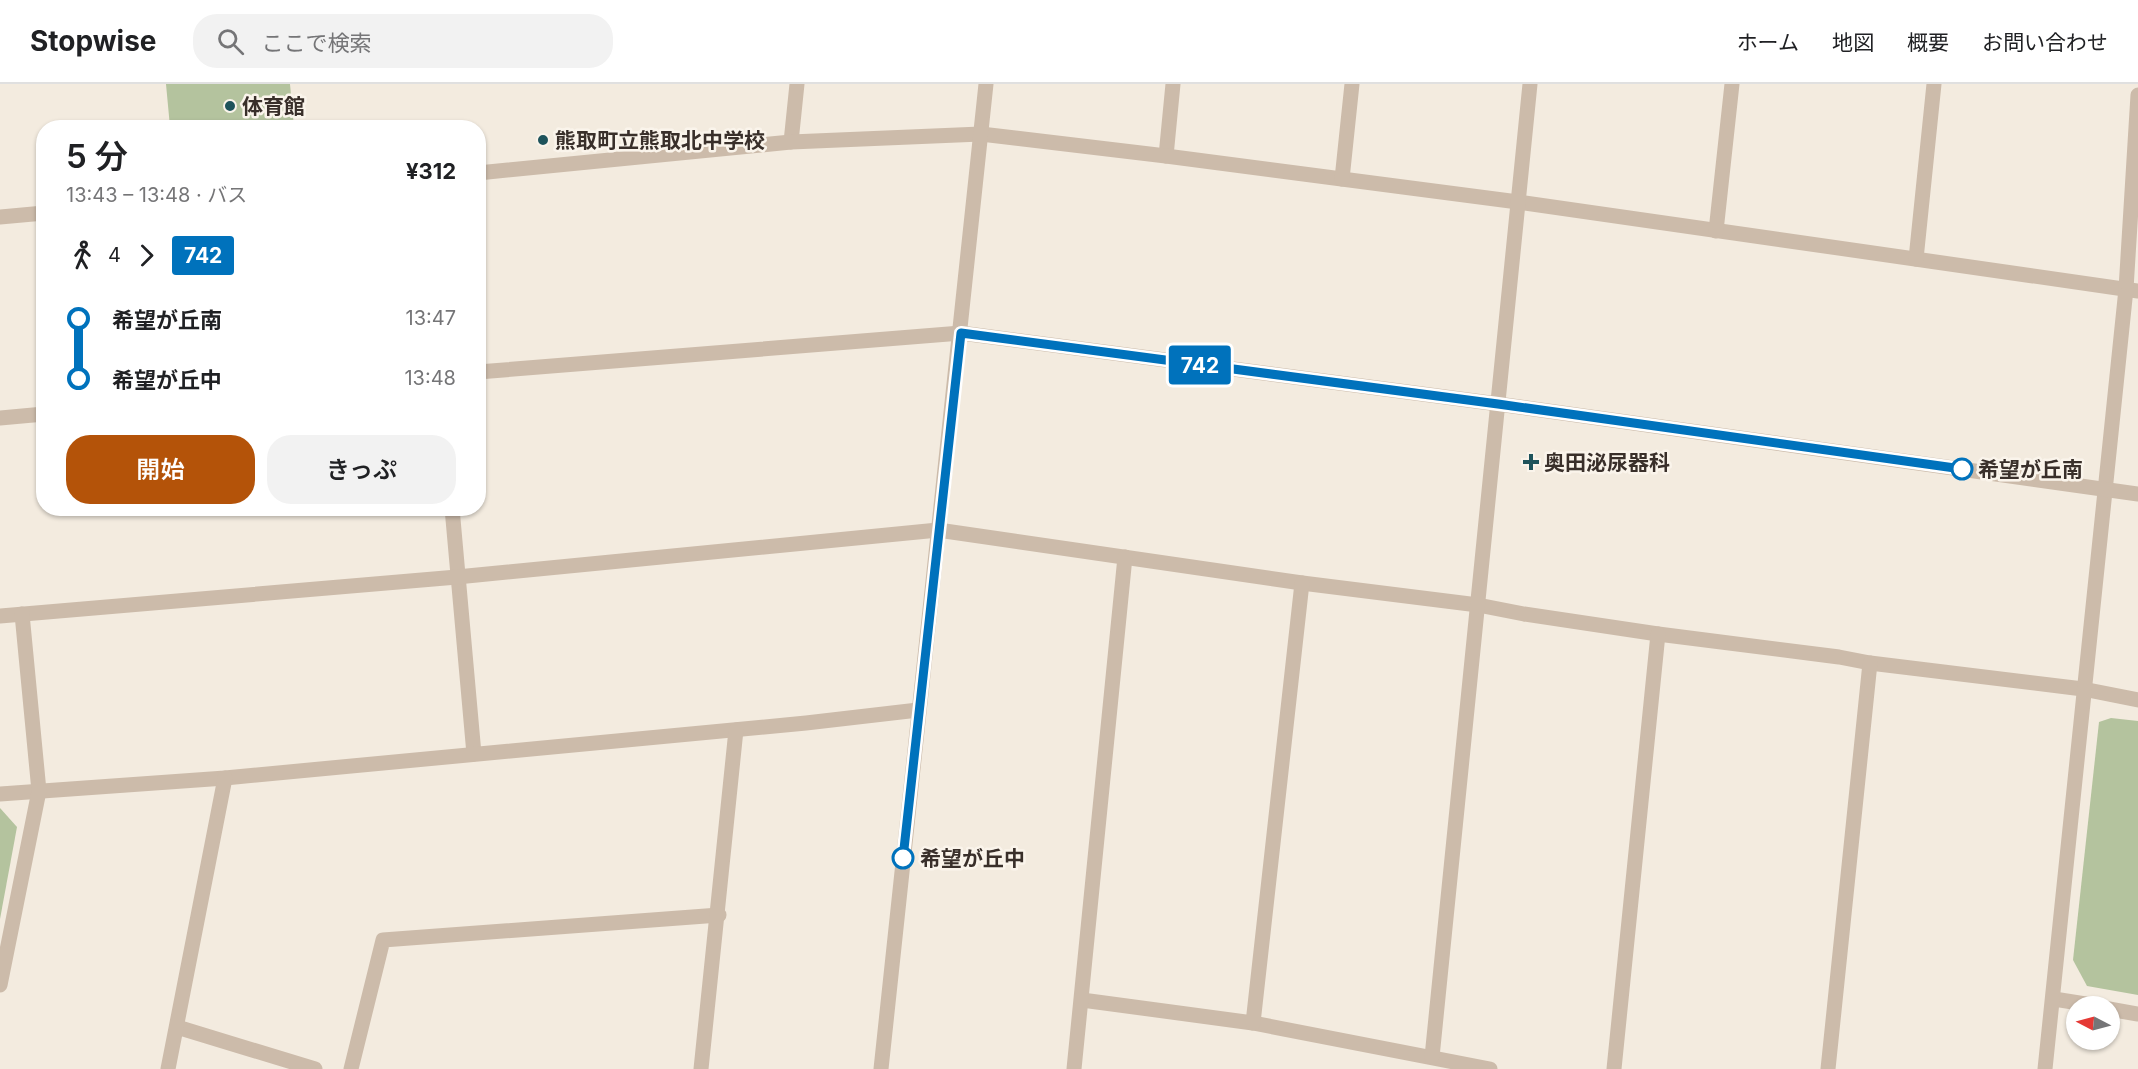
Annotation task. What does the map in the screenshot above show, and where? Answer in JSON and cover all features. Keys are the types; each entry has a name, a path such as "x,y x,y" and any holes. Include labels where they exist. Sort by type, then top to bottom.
{"street":[{"path":"791,142 797,84"},
{"path":"881,1069 986,84"},
{"path":"1166,156 1173,84"},
{"path":"1342,179 1352,84"},
{"path":"1432,1057 1530,84"},
{"path":"1716,231 1732,84"},
{"path":"1916,259 1934,84"},
{"path":"2045,1069 2105,489 2132,290 2138,95"},
{"path":"486,172 791,142 981,134 1518,202 2132,290"},
{"path":"0,217 36,214"},
{"path":"486,371 961,333 1498,404 2138,494"},
{"path":"0,418 36,415"},
{"path":"453,516 474,754"},
{"path":"0,616 457,577 938,530 1302,583 1478,605 1658,634 2083,689 2138,700"},
{"path":"1074,1069 1125,557"},
{"path":"1253,1023 1302,583"},
{"path":"0,985 39,791 22,614"},
{"path":"1614,1069 1658,634"},
{"path":"1828,1069 1870,663"},
{"path":"0,794 225,778 736,730 918,710"},
{"path":"701,1069 719,915 736,730"},
{"path":"168,1069 225,778"},
{"path":"351,1069 383,940 719,915"},
{"path":"2054,999 2066,1001"},
{"path":"1082,1000 1253,1023 1490,1069"},
{"path":"2120,1011 2138,1014"},
{"path":"177,1026 315,1069"}],"green space":[{"name":"体育館","path":"166,84 290,84 293,120 169,120"},
{"path":"2111,718 2138,721 2138,995 2087,986 2073,960 2099,722"},
{"path":"0,808 17,827 0,919"}],"bus line":[{"name":"742","path":"903,858 961,333 1498,404 1962,469"}],"place":[{"name":"体育館","path":"230,106"},
{"name":"熊取町立熊取北中学校","path":"543,140"},
{"name":"奥田泌尿器科","path":"1531,462"},
{"name":"希望が丘南","path":"1962,469"},
{"name":"希望が丘中","path":"903,858"}]}
